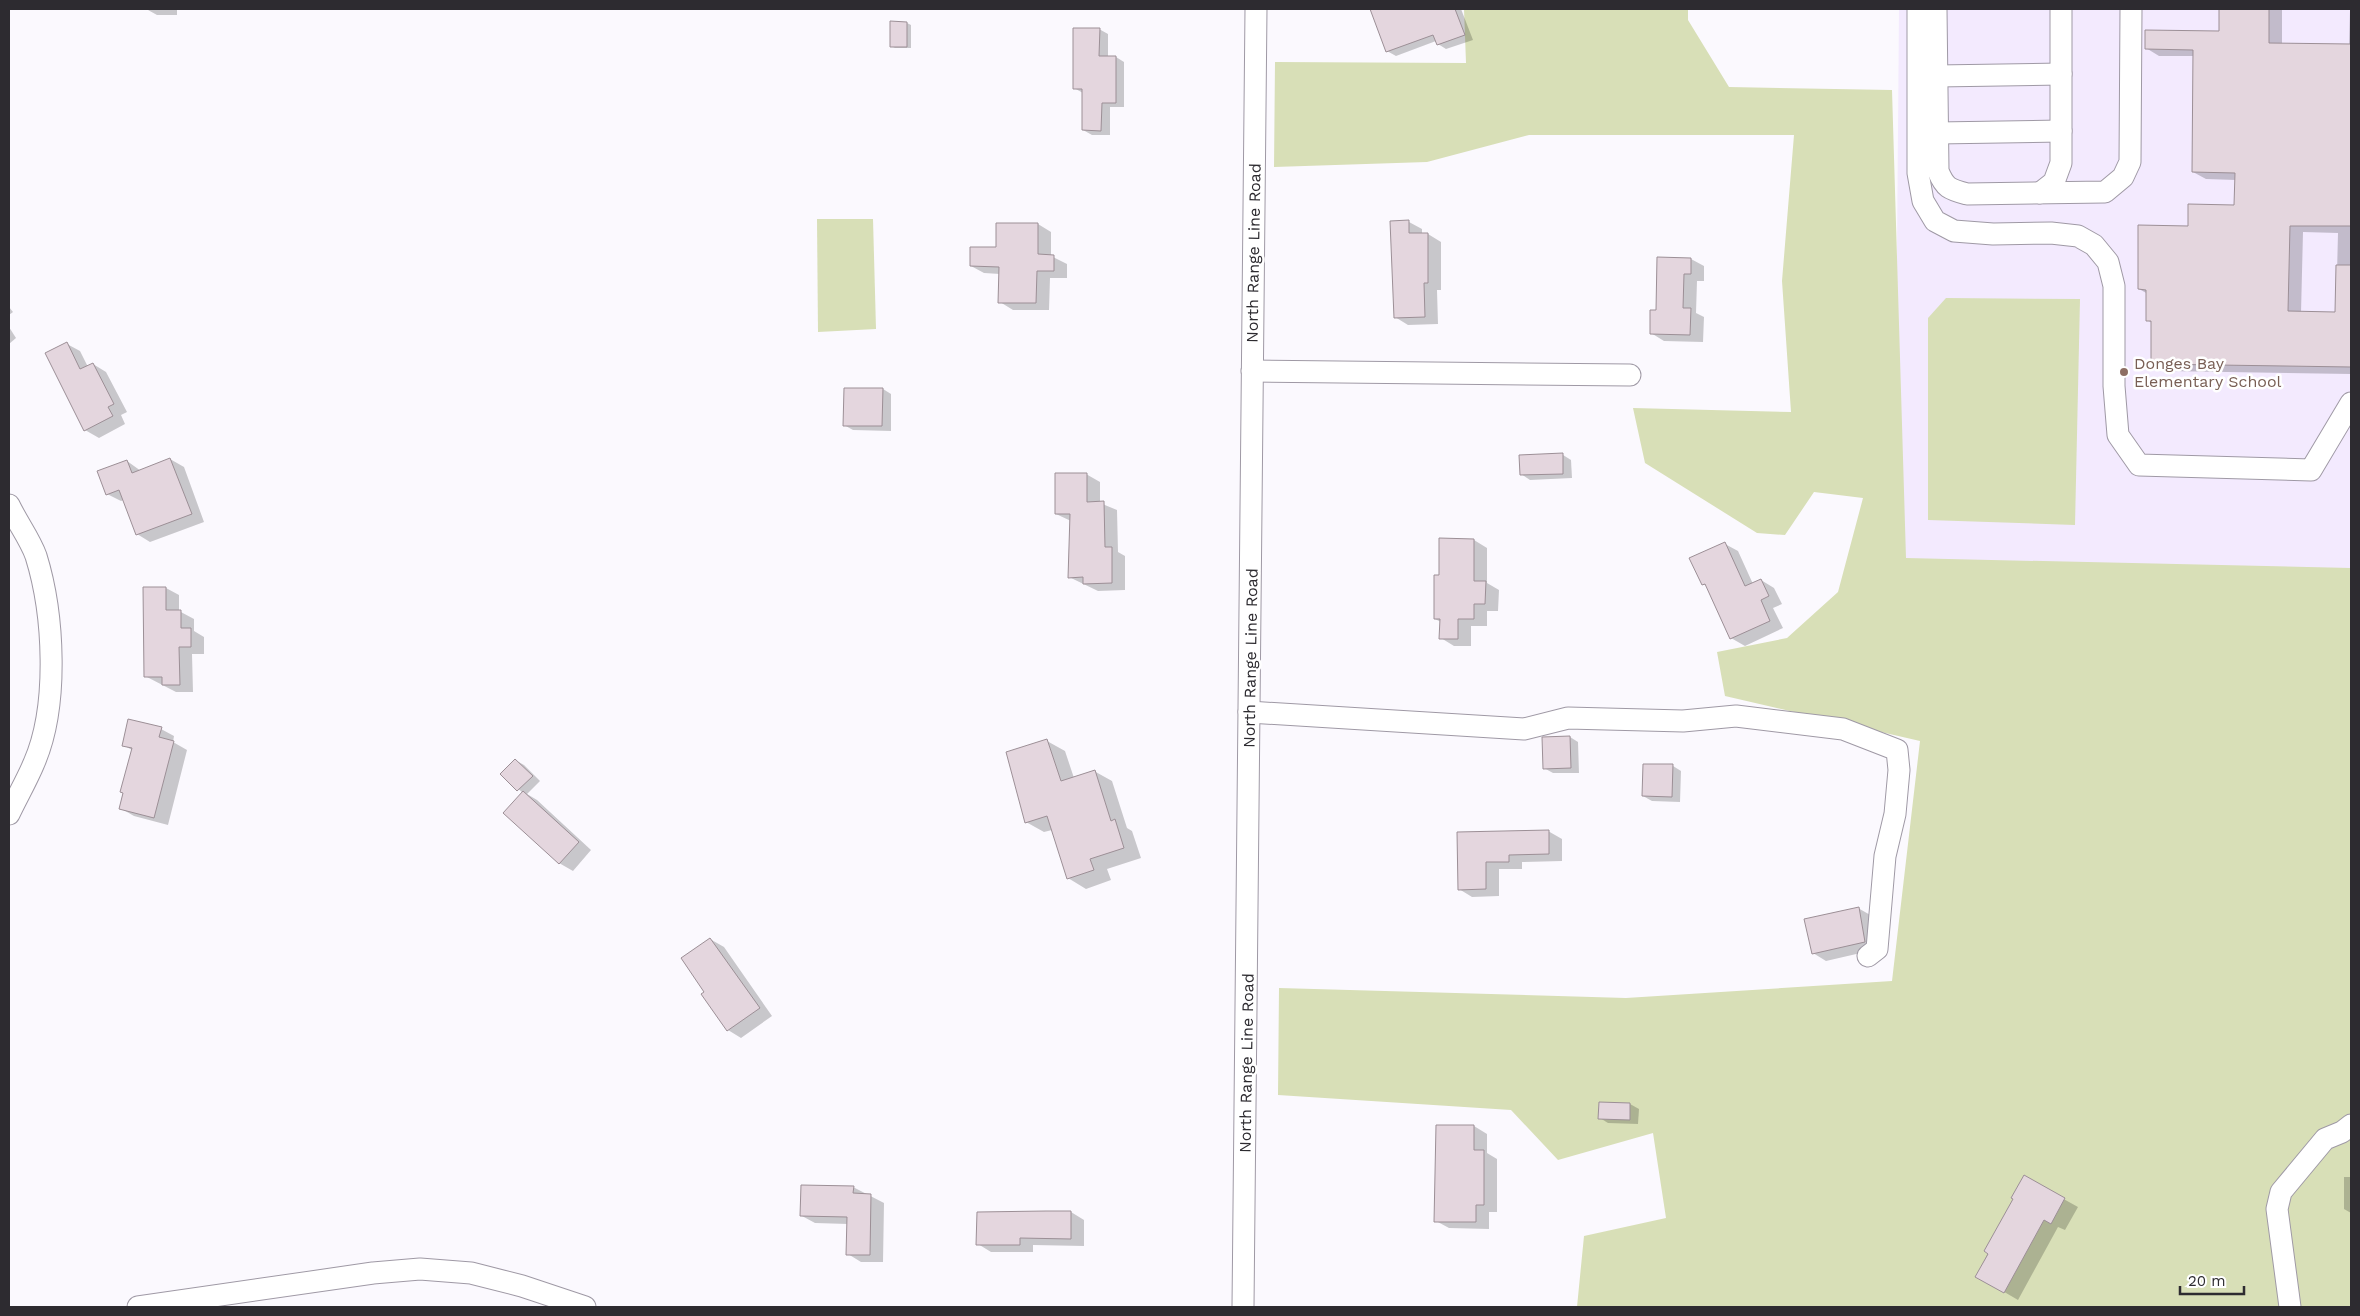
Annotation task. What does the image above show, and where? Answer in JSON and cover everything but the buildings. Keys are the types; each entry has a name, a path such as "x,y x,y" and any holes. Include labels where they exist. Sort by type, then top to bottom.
{"street":[{"name":"North Range Line Road","path":"1243,1307 1256,9"},
{"path":"1918,9 1918,173 1923,201 1935,221 1954,231 1993,234 2051,233 2078,236 2094,245 2108,262 2114,286 2114,386 2118,435 2140,465 2311,470 2351,403"},
{"path":"1950,9 1936,9 1938,171 1943,184 1952,190 1967,194 2105,192 2123,177 2130,162 2131,9"},
{"path":"2040,193 2054,182 2061,163 2061,9"},
{"path":"1937,76 2061,74"},
{"path":"1937,133 2061,131"},
{"path":"1252,371 1630,375"},
{"path":"9,505 35,554 46,598 51,647 48,711 35,762 9,814"},
{"path":"1249,712 1524,729 1568,718 1684,721 1736,716 1843,729 1896,750 1899,770 1896,814 1885,856 1877,949 1868,956"},
{"path":"2290,1307 2276,1209 2281,1192 2325,1139 2348,1131"},
{"path":"138,1307 373,1272 420,1269 471,1272 522,1286 585,1307"}],"shaded area":[{"name":"Donges Bay Elementary School","path":"1899,9 2351,9 2351,741 1893,735"}],"green space":[{"path":"1464,9 1688,9 1688,20 1729,87 1892,90 1906,558 2351,568 2351,1307 1577,1307 1584,1236 1666,1218 1653,1133 1558,1160 1511,1110 1278,1095 1279,988 1626,998 1892,981 1920,741 1725,696 1717,652 1787,638 1838,592 1863,498 1814,492 1785,535 1757,533 1645,463 1633,408 1791,412 1782,281 1794,135 1529,135 1427,162 1274,167 1275,62 1466,63"},
{"path":"817,219 873,219 876,329 818,332"},
{"path":"1946,298 2080,299 2075,525 1928,520 1928,318"}],"place":[{"name":"Donges Bay Elementary School","path":"2124,372"}]}
